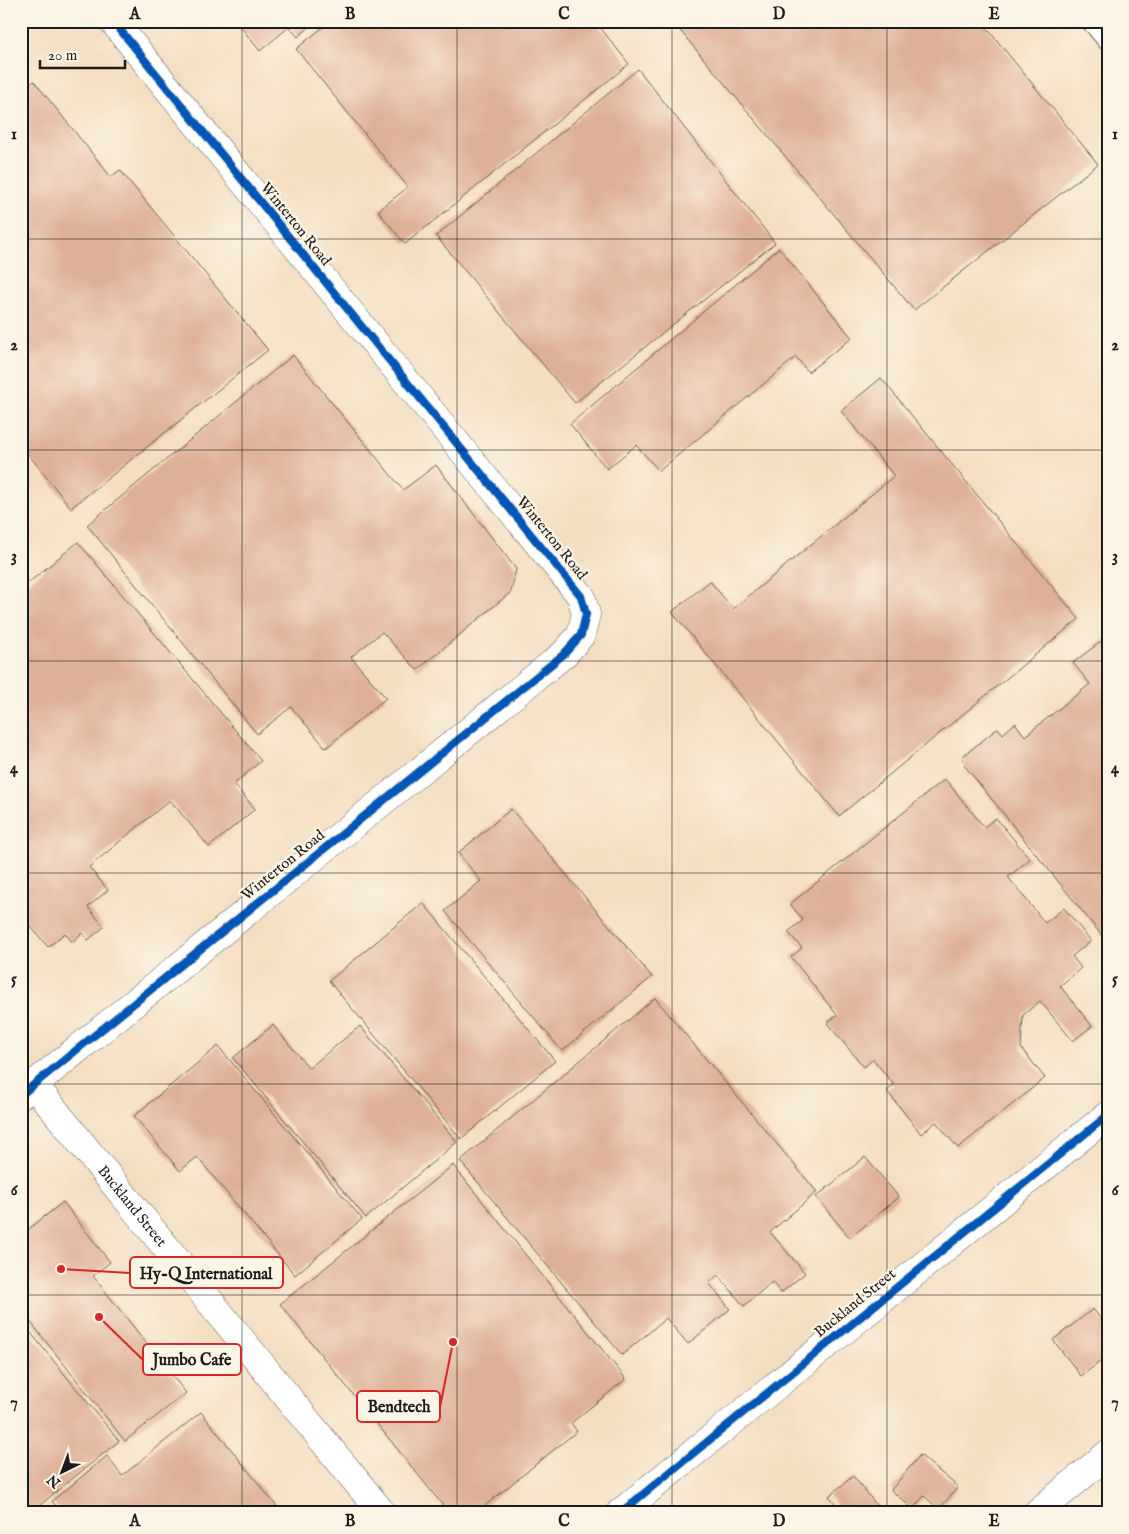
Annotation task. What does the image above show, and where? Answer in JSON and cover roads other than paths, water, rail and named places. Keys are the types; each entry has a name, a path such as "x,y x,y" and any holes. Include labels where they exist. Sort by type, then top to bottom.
{"street":[{"name":"Winterton Road","path":"28,1090 564,654 581,635 586,614 581,596 113,21"},
{"name":"Buckland Street","path":"28,1090 382,1513"},
{"name":"Buckland Street","path":"620,1513 1108,1115"},
{"path":"1037,1513 1108,1454"}],"lane":[{"path":"1089,21 1108,44"}],"place":[{"name":"Hy-Q International","path":"61,1269"},
{"name":"Jumbo Cafe","path":"99,1317"},
{"name":"Bendtech","path":"453,1342"}]}
